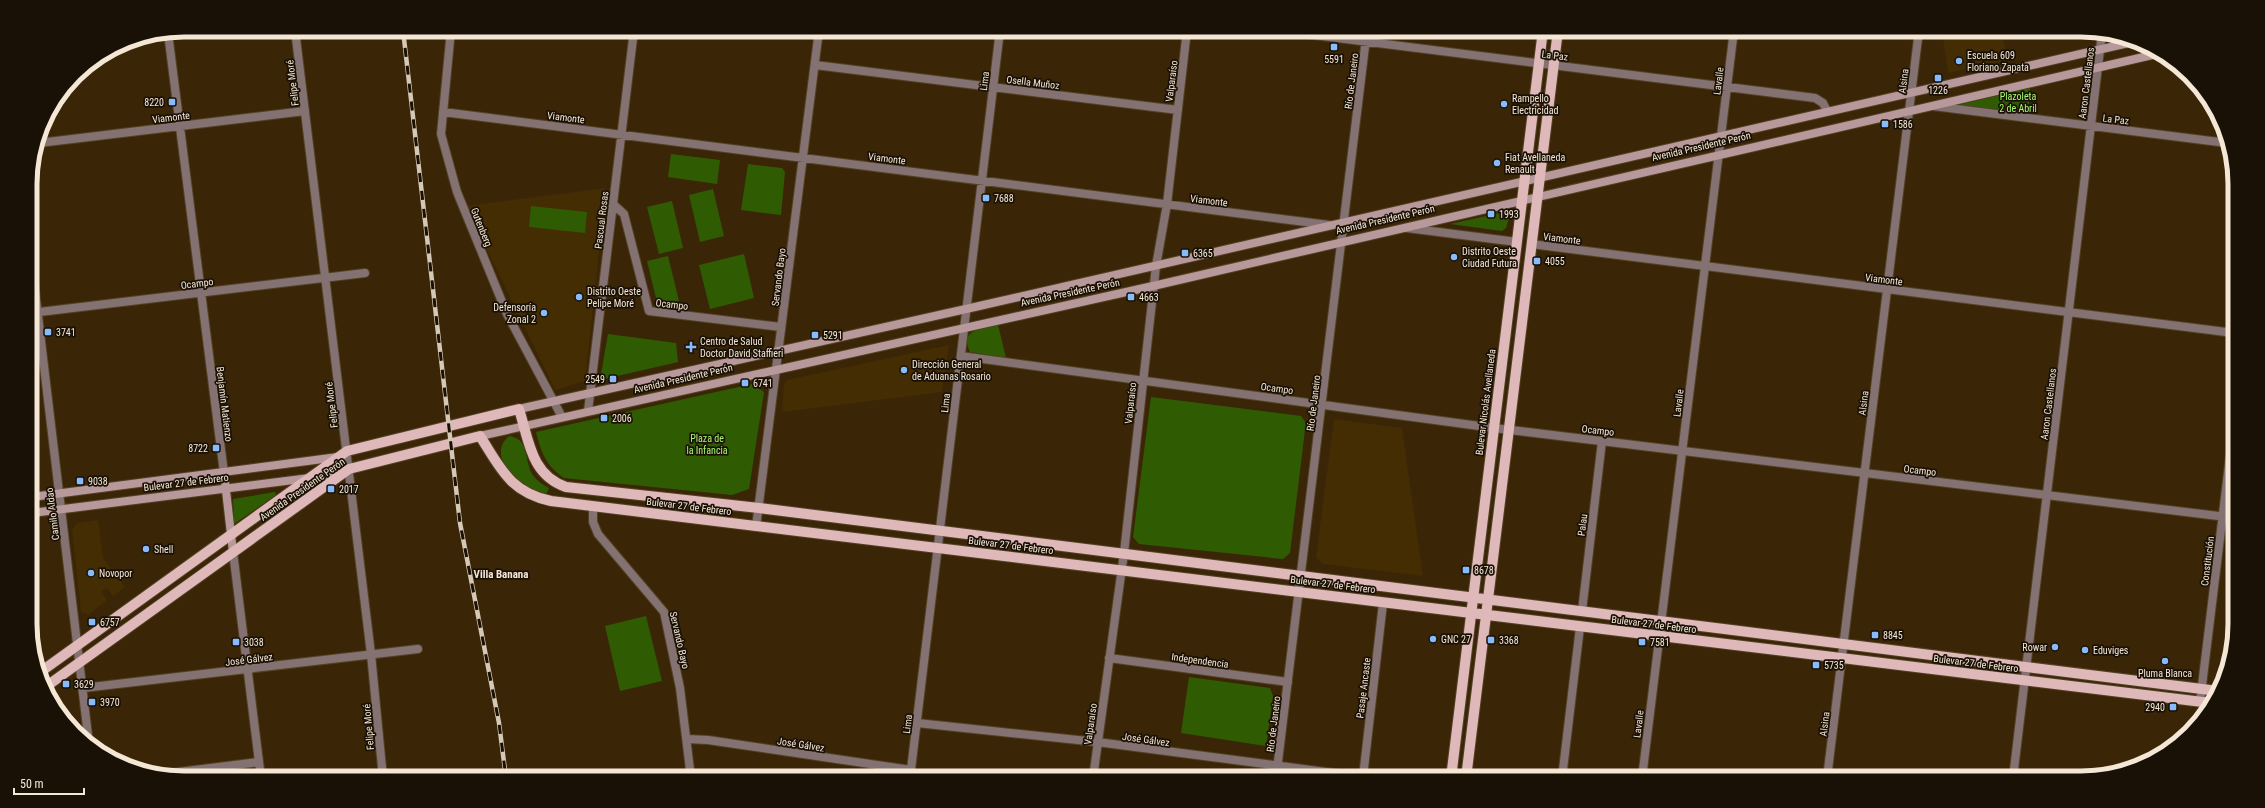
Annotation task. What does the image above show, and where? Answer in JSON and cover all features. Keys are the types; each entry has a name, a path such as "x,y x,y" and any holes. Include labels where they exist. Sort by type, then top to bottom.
{"main road":[{"name":"Bulevar Nicolás Avellaneda","path":"1452,771 1542,37"},
{"path":"1467,771 1557,37"},
{"name":"Avenida Presidente Perón","path":"44,669 343,454 590,392 1156,266 1345,221 2125,44"},
{"name":"Avenida Presidente Perón","path":"50,684 346,471 480,436 562,417 1154,286 1522,199 2152,55"},
{"name":"Bulevar 27 de Febrero","path":"519,409 535,460 543,474 553,482 566,487 759,508 1124,553 2212,690"},
{"name":"Bulevar 27 de Febrero","path":"480,436 515,486 533,497 756,527 2205,702"},
{"name":"Bulevar 27 de Febrero","path":"37,495 224,473 343,454"},
{"name":"Bulevar 27 de Febrero","path":"37,512 309,478 346,471"},
{"name":"Benjamín Matienzo","path":"224,473 233,552"}],"street":[{"name":"Felipe Moré","path":"296,37 326,277 343,454 371,654 382,771"},
{"name":"Gutenberg","path":"450,37 441,134 457,192 507,314 562,417"},
{"name":"Pascual Rosas","path":"588,412 633,37"},
{"name":"Servando Bayo","path":"756,527 776,369 780,350 818,37"},
{"name":"Lima","path":"911,771 999,37"},
{"name":"Valparaíso","path":"1094,771 1124,553 1156,266 1167,204 1186,37"},
{"name":"La Paz","path":"1328,37 1815,98 1823,103 1827,111"},
{"name":"Río de Janeiro","path":"1277,771 1366,37"},
{"name":"Lavalle","path":"1643,771 1733,37"},
{"name":"Alsina","path":"1828,771 1918,37"},
{"name":"Benjamín Matienzo","path":"169,38 224,473"},
{"name":"Aaron Castellanos","path":"2014,771 2101,38"},
{"name":"Osella Muñoz","path":"815,65 1178,110"},
{"name":"La Paz","path":"1930,106 2222,142"},
{"name":"Viamonte","path":"43,142 305,111"},
{"name":"Viamonte","path":"443,112 1329,225"},
{"name":"Ocampo","path":"613,204 624,214 649,311 782,327"},
{"path":"1402,227 1517,242"},
{"name":"Viamonte","path":"1531,244 2228,332"},
{"name":"Ocampo","path":"37,313 365,273"},
{"name":"Camilo Aldao","path":"37,335 59,493 88,736"},
{"name":"Ocampo","path":"961,356 1509,430 2228,517"},
{"name":"Palau","path":"1582,610 1602,441"},
{"name":"Constitución","path":"2200,702 2228,474"},
{"name":"Servando Bayo","path":"593,506 593,522 598,534 664,612 680,688 690,771"},
{"name":"Benjamín Matienzo","path":"233,552 260,771"},
{"name":"Pasaje Ancaste","path":"1364,771 1383,602"},
{"path":"1563,771 1580,627"},
{"name":"José Gálvez","path":"83,688 418,649"},
{"name":"Independencia","path":"1109,658 1288,682"},
{"name":"José Gálvez","path":"917,723 1097,742 1317,771"},
{"name":"José Gálvez","path":"687,739 708,740 893,771"},
{"path":"186,771 259,762"}],"shaded area":[{"path":"1943,37 2003,37 2008,60 1948,73"},
{"path":"606,188 585,381 555,390 466,206"},
{"path":"949,345 942,392 782,412 784,384 787,380"},
{"path":"1334,419 1402,428 1423,576 1323,564 1316,557"},
{"name":"Novopor","path":"98,520 103,558 125,587 113,596 107,588 101,592 107,600 88,615 81,611 72,530 77,523"}],"green space":[{"name":"Plazoleta 2 de Abril","path":"2030,88 2028,114 1958,105"},
{"path":"671,154 720,160 717,184 668,177"},
{"path":"748,164 782,168 785,172 781,215 741,210"},
{"path":"713,189 724,236 700,242 689,195"},
{"path":"672,201 683,248 659,254 647,207"},
{"path":"531,206 587,212 585,233 529,227"},
{"path":"1500,213 1506,214 1509,218 1506,228 1502,231 1450,224"},
{"path":"744,254 754,298 710,309 699,265"},
{"path":"668,256 679,301 658,306 647,261"},
{"path":"998,325 1006,358 970,352 967,339 970,334 979,329"},
{"path":"608,334 676,343 678,362 600,380"},
{"name":"Plaza de la Infancia","path":"752,384 764,392 749,489 732,495 564,478 553,469 545,458 536,432"},
{"path":"1151,397 1301,416 1306,423 1290,553 1283,559 1139,544 1133,537"},
{"path":"509,436 520,441 525,450 532,474 549,488 545,496 518,480 504,463 501,454 502,445"},
{"path":"275,492 276,495 234,524 233,499"},
{"path":"646,616 662,681 620,691 605,626"},
{"path":"1189,677 1270,688 1273,696 1266,746 1181,733"}],"railway":[{"path":"404,37 460,523 499,723 505,771"}],"place":[{"name":"5591","path":"1334,47"},
{"name":"Escuela 609 Floriano Zapata","path":"1959,61"},
{"name":"1226","path":"1938,78"},
{"name":"8220","path":"172,102"},
{"name":"Rampello Electricidad","path":"1504,104"},
{"name":"1586","path":"1885,124"},
{"name":"Fiat Avellaneda Renault","path":"1497,163"},
{"name":"7688","path":"986,198"},
{"name":"1993","path":"1491,214"},
{"name":"6365","path":"1185,253"},
{"name":"Distrito Oeste Ciudad Futura","path":"1454,257"},
{"name":"4055","path":"1537,261"},
{"name":"Distrito Oeste Pelipe Moré","path":"579,297"},
{"name":"4663","path":"1131,297"},
{"name":"Defensoría Zonal 2","path":"544,313"},
{"name":"3741","path":"48,332"},
{"name":"5291","path":"815,335"},
{"name":"Centro de Salud Doctor David Staffieri","path":"691,347"},
{"name":"Dirección General de Aduanas Rosario","path":"904,370"},
{"name":"2549","path":"613,379"},
{"name":"6741","path":"745,383"},
{"name":"2006","path":"604,418"},
{"name":"8722","path":"216,448"},
{"name":"9038","path":"80,481"},
{"name":"2017","path":"331,489"},
{"name":"Shell","path":"146,549"},
{"name":"8678","path":"1466,570"},
{"name":"Novopor","path":"91,573"},
{"name":"6757","path":"92,622"},
{"name":"8845","path":"1875,635"},
{"name":"GNC 27","path":"1433,639"},
{"name":"3368","path":"1491,640"},
{"name":"3038","path":"236,642"},
{"name":"7581","path":"1642,642"},
{"name":"Rowar","path":"2055,647"},
{"name":"Eduviges","path":"2085,650"},
{"name":"Pluma Blanca","path":"2165,661"},
{"name":"5735","path":"1816,665"},
{"name":"3629","path":"66,684"},
{"name":"3970","path":"92,702"},
{"name":"2940","path":"2173,707"}],"district":[{"name":"Villa Banana","path":"501,574"}]}
